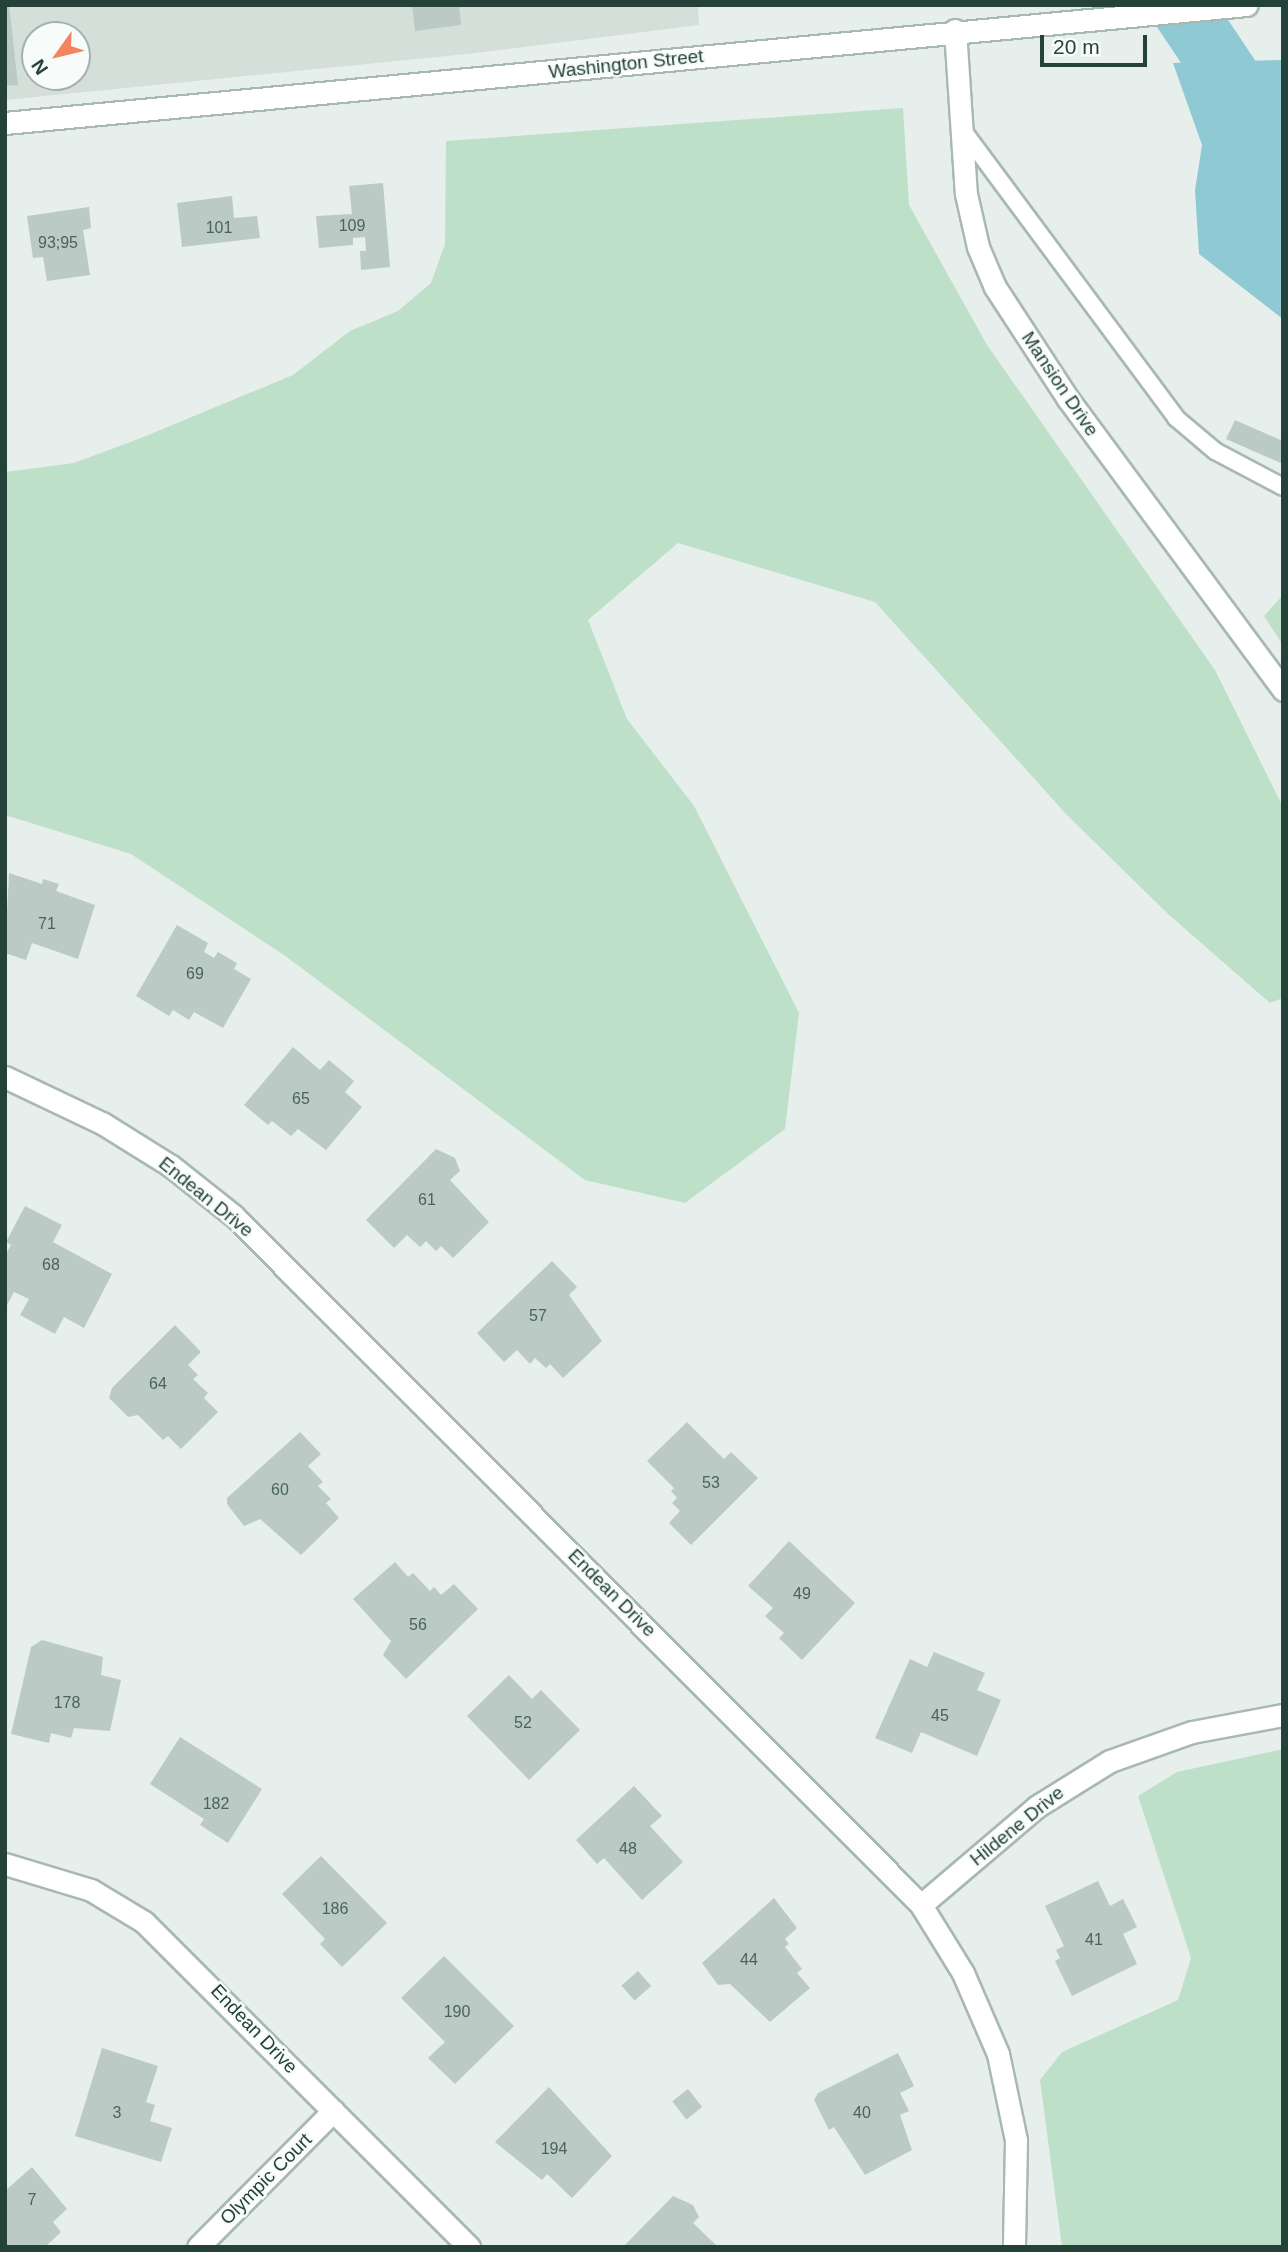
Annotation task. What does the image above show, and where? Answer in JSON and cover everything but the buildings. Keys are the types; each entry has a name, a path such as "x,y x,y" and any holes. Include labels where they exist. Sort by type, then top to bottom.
{"street":[{"name":"Washington Street","path":"5,123 955,30 1246,5"},
{"name":"Mansion Drive","path":"955,30 966,194 978,247 995,287 1068,399 1283,690"},
{"name":"Endean Drive","path":"5,1077 102,1123 171,1166 234,1216 921,1905 964,1973 998,2054 1016,2140 1014,2247"},
{"name":"Hildene Drive","path":"921,1905 1036,1807 1110,1761 1192,1732 1283,1715"},
{"name":"Endean Drive","path":"5,1864 91,1890 144,1922 468,2247"},
{"name":"Olympic Court","path":"198,2247 333,2111"}],"lane":[{"path":"961,128 1176,418 1215,451 1283,487"}],"shaded area":[{"path":"5,5 698,5 699,25 467,54 5,100"}],"green space":[{"path":"903,108 909,205 987,345 1215,670 1283,807 1283,998 1270,1003 1168,914 1067,815 875,602 678,543 588,620 627,719 694,806 799,1013 785,1129 685,1203 585,1180 284,955 131,854 5,815 5,472 74,463 141,438 293,375 350,331 398,311 431,283 445,244 446,141"},
{"path":"1283,595 1283,645 1264,616"},
{"path":"1283,1749 1283,2247 1062,2247 1040,2080 1062,2052 1178,2000 1191,1958 1138,1796 1177,1772"}],"water":[{"path":"1283,60 1283,319 1199,254 1195,190 1202,145 1173,63"}],"waterway":[{"path":"1180,5 1237,90 1283,130"}]}
